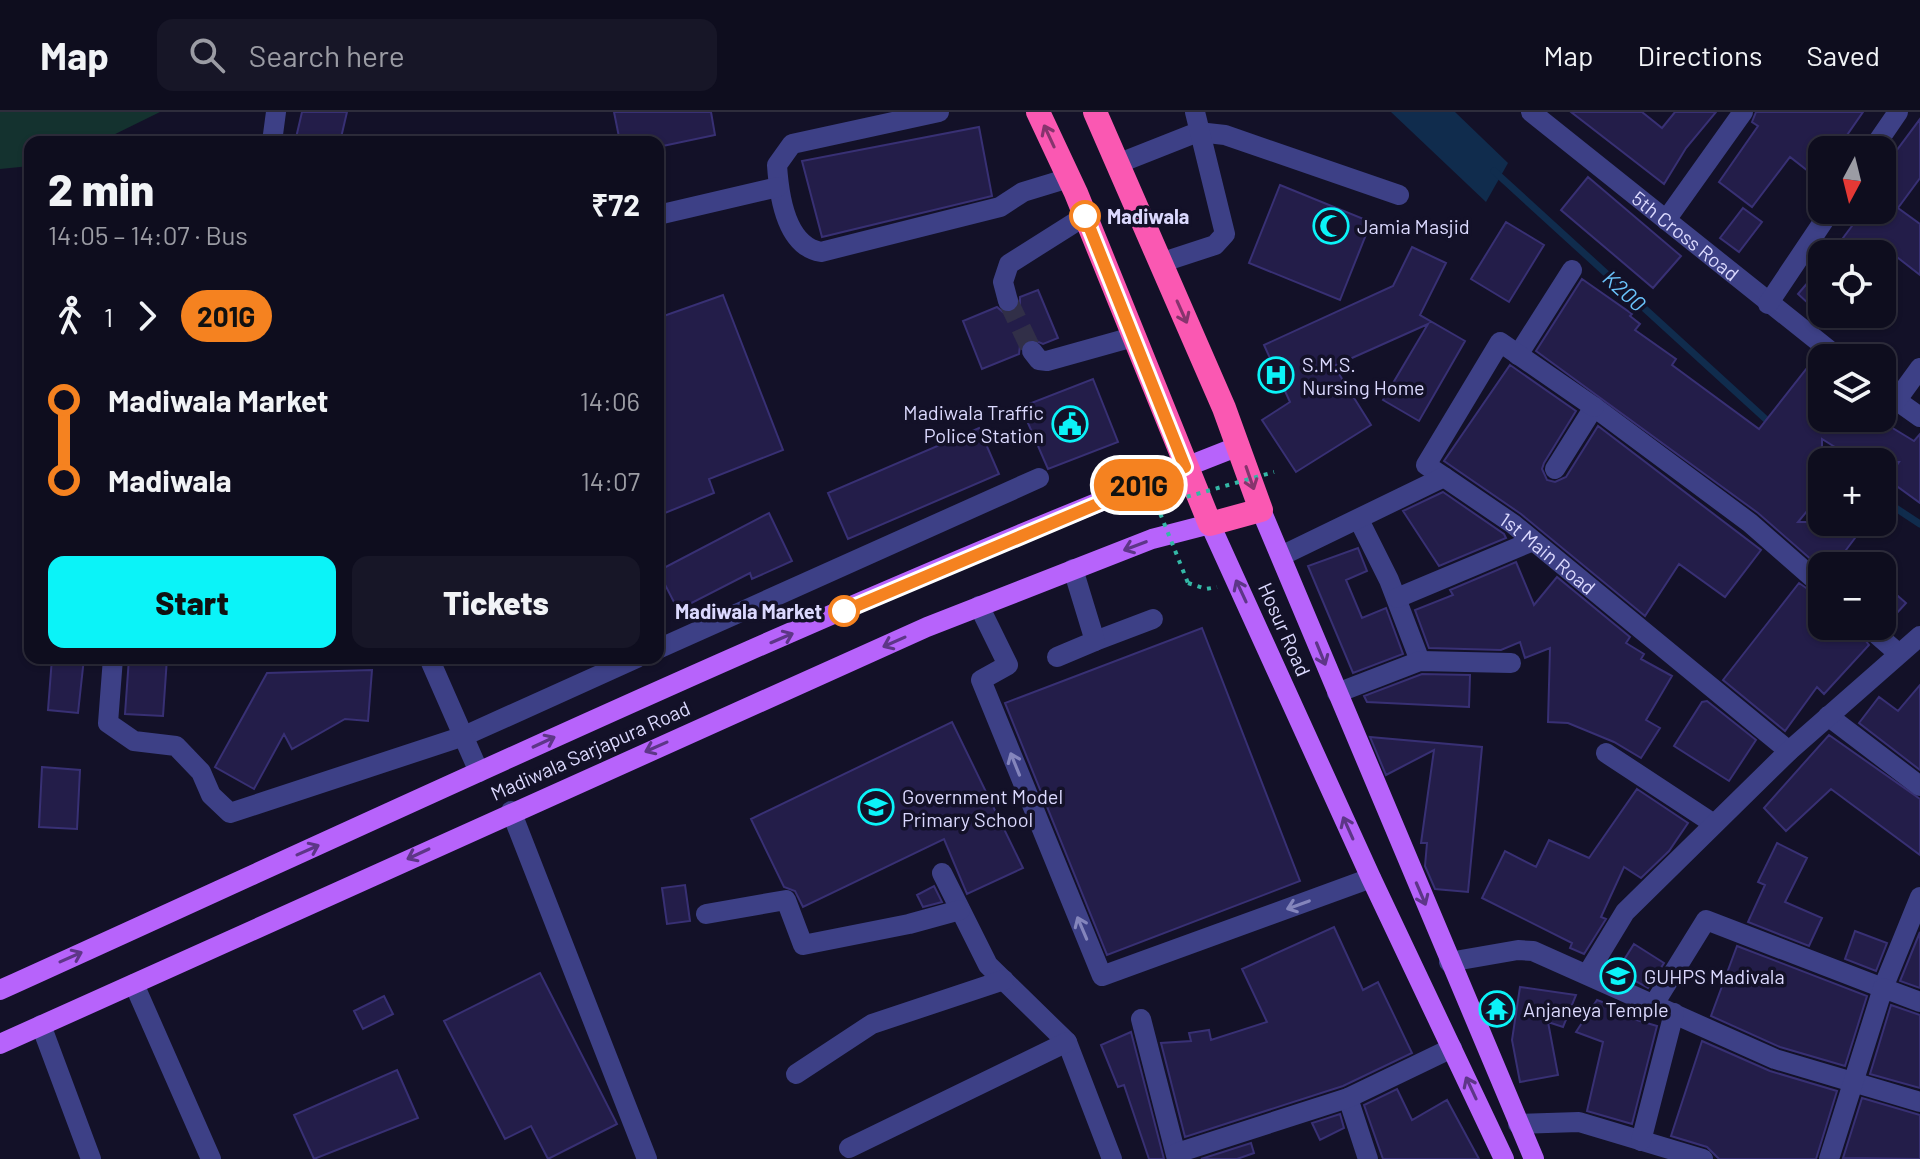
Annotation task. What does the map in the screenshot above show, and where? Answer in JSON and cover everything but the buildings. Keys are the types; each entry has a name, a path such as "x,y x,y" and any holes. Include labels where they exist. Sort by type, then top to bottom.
{"highway":[{"name":"Hosur Road","path":"1038,112 1085,216 1210,524"},
{"name":"Hosur Road","path":"1095,112 1239,446 1261,510"},
{"path":"1210,524 1261,510"}],"main road":[{"name":"Madiwala Sarjapura Road","path":"0,990 611,712 1239,446"},
{"name":"Hosur Road","path":"1261,510 1534,1159"},
{"name":"Madiwala Sarjapura Road","path":"0,1044 511,811 979,606 1152,539 1210,524"},
{"name":"Hosur Road","path":"1210,524 1371,878 1504,1159"}],"street":[{"path":"273,136 276,112"},
{"path":"939,112 792,144 777,165 778,187 796,240 809,250 821,252 1000,207 1023,192 1069,178"},
{"name":"5th Cross Road","path":"1531,112 1821,344"},
{"path":"1666,220 1743,112"},
{"path":"1882,136 1898,112"},
{"path":"1117,164 1196,122"},
{"path":"1196,122 1225,135 1399,195"},
{"path":"1160,263 1215,245 1225,234 1196,122"},
{"path":"664,214 778,187"},
{"path":"1008,301 1003,282 1009,264 1085,216"},
{"path":"1768,304 1822,224"},
{"path":"1518,355 1572,270"},
{"path":"1032,351 1039,360 1047,361 1133,337"},
{"path":"1281,556 1444,477 1426,465 1500,342 1594,407 1750,523 1808,574"},
{"path":"1896,389 1920,368"},
{"path":"1896,400 1920,417"},
{"path":"1555,469 1594,407"},
{"name":"1st Main Road","path":"1444,477 1533,541 1789,751"},
{"path":"664,646 1039,478"},
{"path":"1359,520 1397,598 1420,661"},
{"path":"1397,598 1533,541"},
{"path":"1073,569 1095,641"},
{"path":"979,606 1008,665 981,680 1102,976 1371,878"},
{"path":"1057,657 1153,619"},
{"path":"1588,973 1625,912 1789,751 1913,644"},
{"path":"1337,693 1420,661 1511,663"},
{"path":"113,664 108,723 134,741 176,746 201,772 211,795 230,813 464,736 624,664"},
{"path":"432,664 479,772"},
{"path":"1828,716 1920,786"},
{"path":"1606,753 1714,824"},
{"path":"511,811 647,1159"},
{"path":"942,873 988,965 1067,1042 1112,1159"},
{"path":"1829,1159 1883,988 1920,897"},
{"path":"706,914 786,900 803,945 909,924 960,910"},
{"path":"1654,1004 1706,920 1920,1002"},
{"path":"1449,962 1518,950 1533,951 1775,1059 1920,1102"},
{"path":"796,1074 872,1024 1004,980"},
{"path":"134,984 211,1159"},
{"path":"1641,1141 1674,1013"},
{"path":"1141,1019 1177,1156 1348,1098 1452,1048"},
{"path":"41,1025 91,1159"},
{"path":"849,1148 1067,1042"},
{"path":"1348,1098 1368,1159"},
{"path":"1518,1124 1579,1122 1703,1159"}],"path":[{"path":"1124,461 1138,458 1188,583 1206,589"},
{"path":"1158,505 1274,472"}],"green space":[{"path":"0,112 160,112 111,136 24,136 24,167 0,169"}],"water":[{"path":"1391,112 1455,112 1508,163 1486,202"}],"waterway":[{"name":"K200","path":"1494,171 1771,424"},
{"name":"K200","path":"1896,508 1920,524"}],"tunnel":[{"path":"1008,301 1032,351"}],"bus line":[{"name":"201G","path":"844,611 1185,467 1085,216"}],"place":[{"name":"Madiwala","path":"1085,216"},
{"name":"Jamia Masjid","path":"1331,226"},
{"name":"S.M.S. Nursing Home","path":"1276,375"},
{"name":"Madiwala Traffic Police Station","path":"1070,424"},
{"name":"Madiwala Market","path":"844,611"},
{"name":"Government Model Primary School","path":"876,807"},
{"name":"GUHPS Madivala","path":"1618,976"},
{"name":"Anjaneya Temple","path":"1497,1009"}]}
